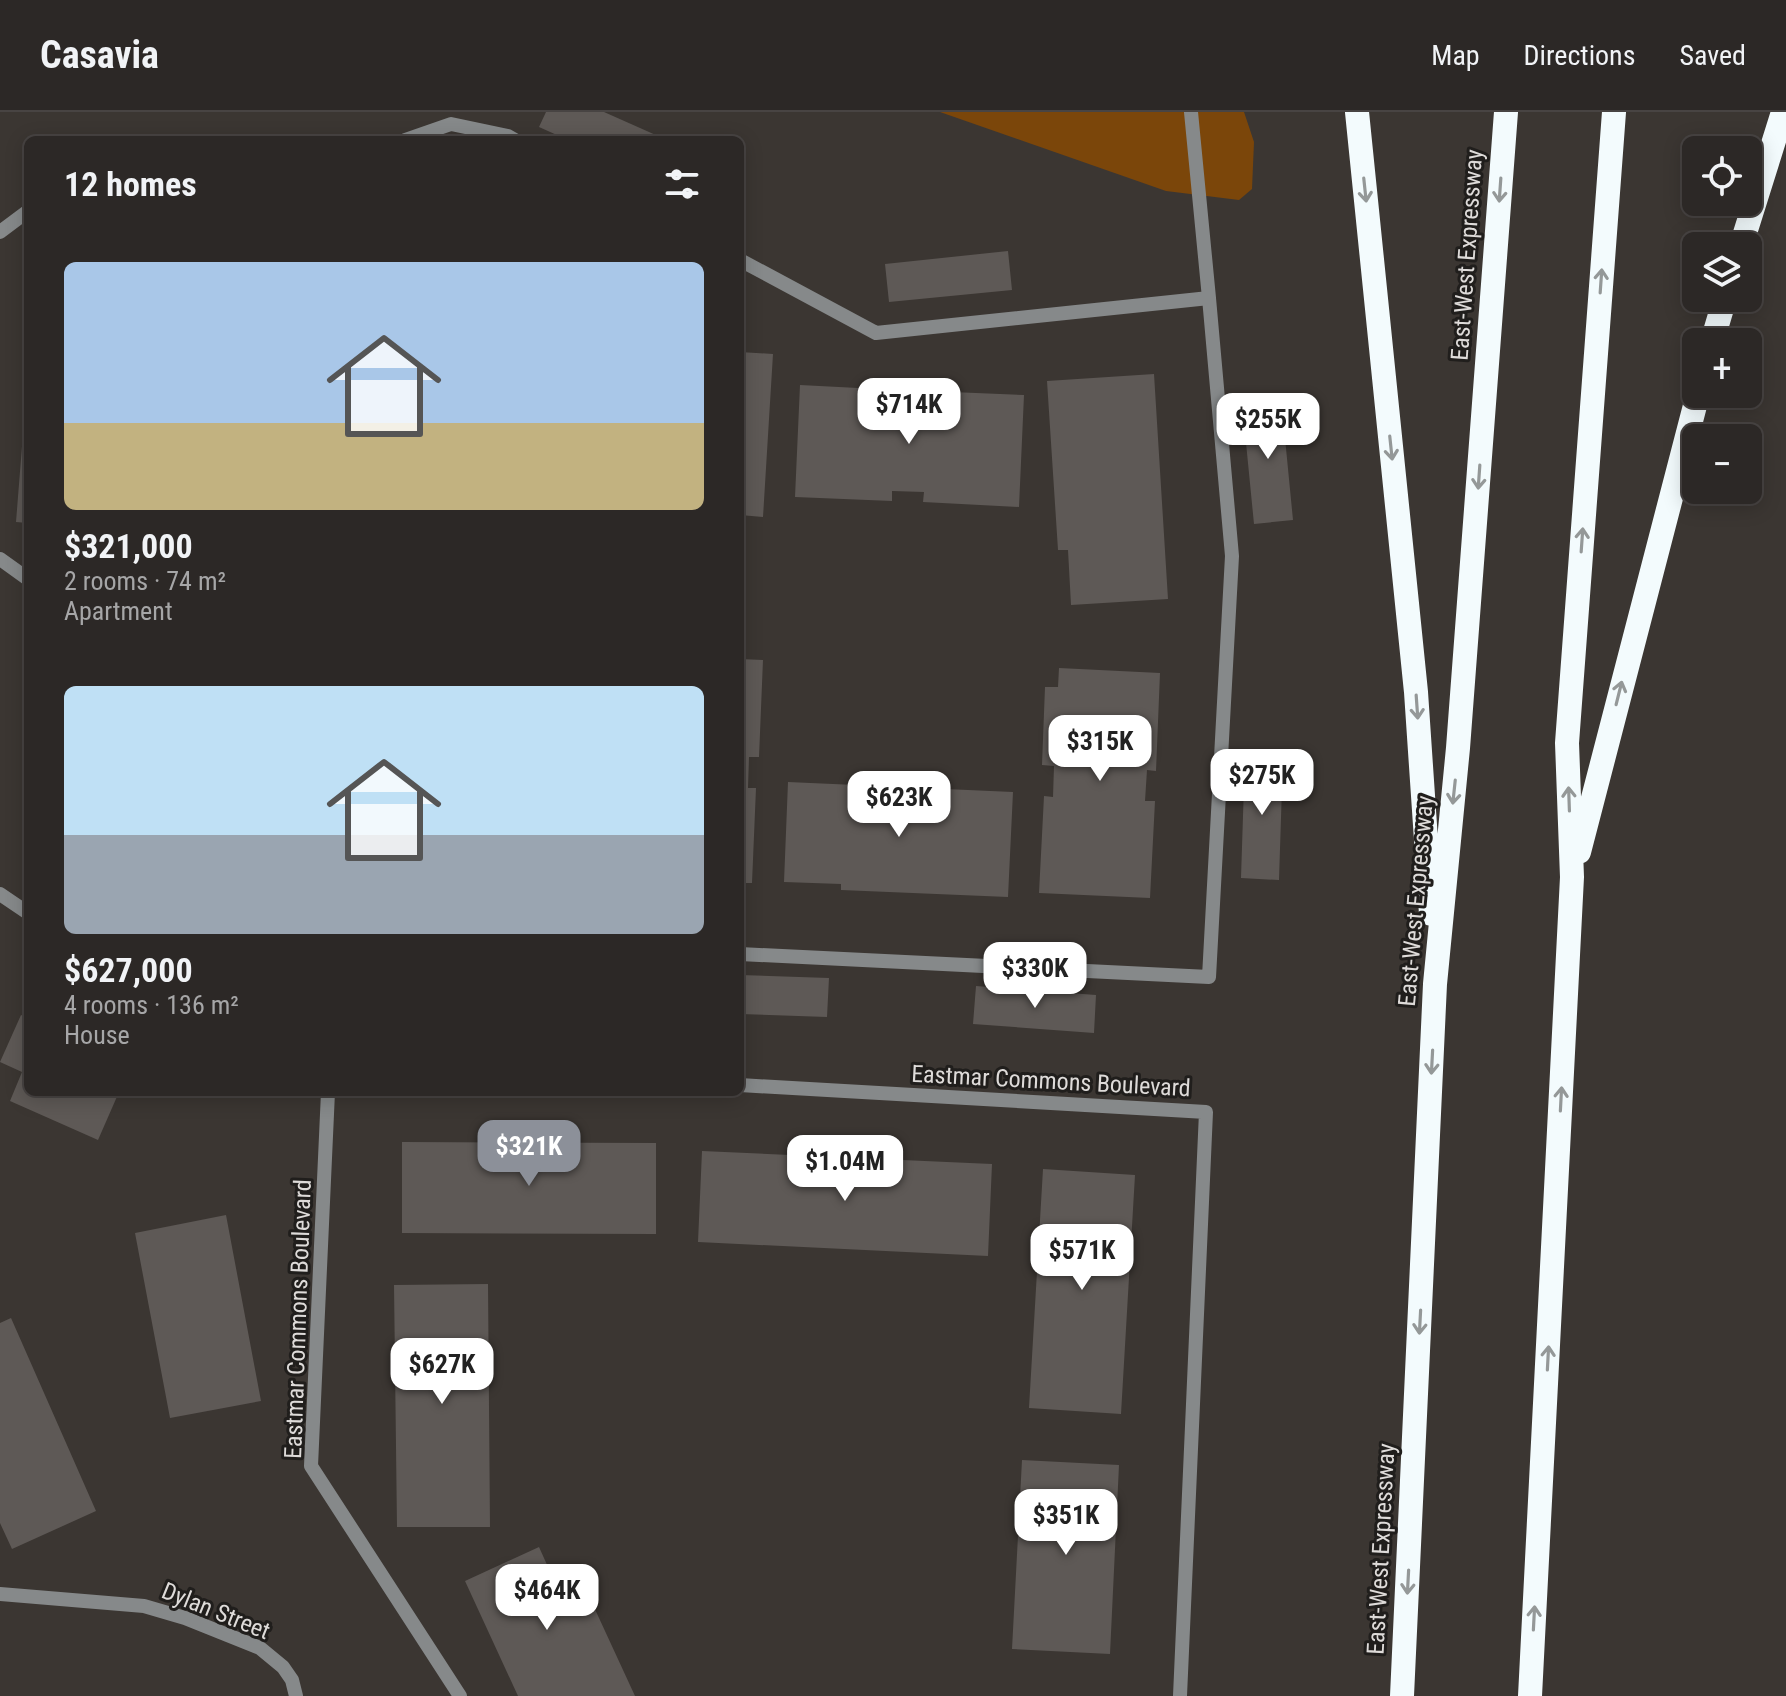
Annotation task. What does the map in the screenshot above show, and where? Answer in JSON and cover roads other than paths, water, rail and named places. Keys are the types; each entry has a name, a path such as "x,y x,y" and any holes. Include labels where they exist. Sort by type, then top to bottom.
{"highway":[{"path":"1357,112 1416,692 1435,984"},
{"name":"East-West Expressway","path":"1402,1696 1435,984 1458,748 1506,112"},
{"path":"1530,1696 1572,877 1567,743 1614,112"},
{"path":"1745,232 1783,112"},
{"path":"1572,877 1694,408"}],"lane":[{"path":"744,954 1209,977 1232,556 1191,112"},
{"path":"416,136 451,124 508,136"},
{"path":"0,232 24,214"},
{"path":"744,262 876,333 1209,298"},
{"path":"0,559 24,576"},
{"path":"0,894 24,910"},
{"name":"Eastmar Commons Boulevard","path":"744,1085 1206,1112 1180,1696"},
{"name":"Eastmar Commons Boulevard","path":"328,1096 311,1466 460,1696"},
{"name":"Dylan Street","path":"0,1594 144,1606 185,1618 260,1648 283,1667 292,1680 296,1696"}]}
